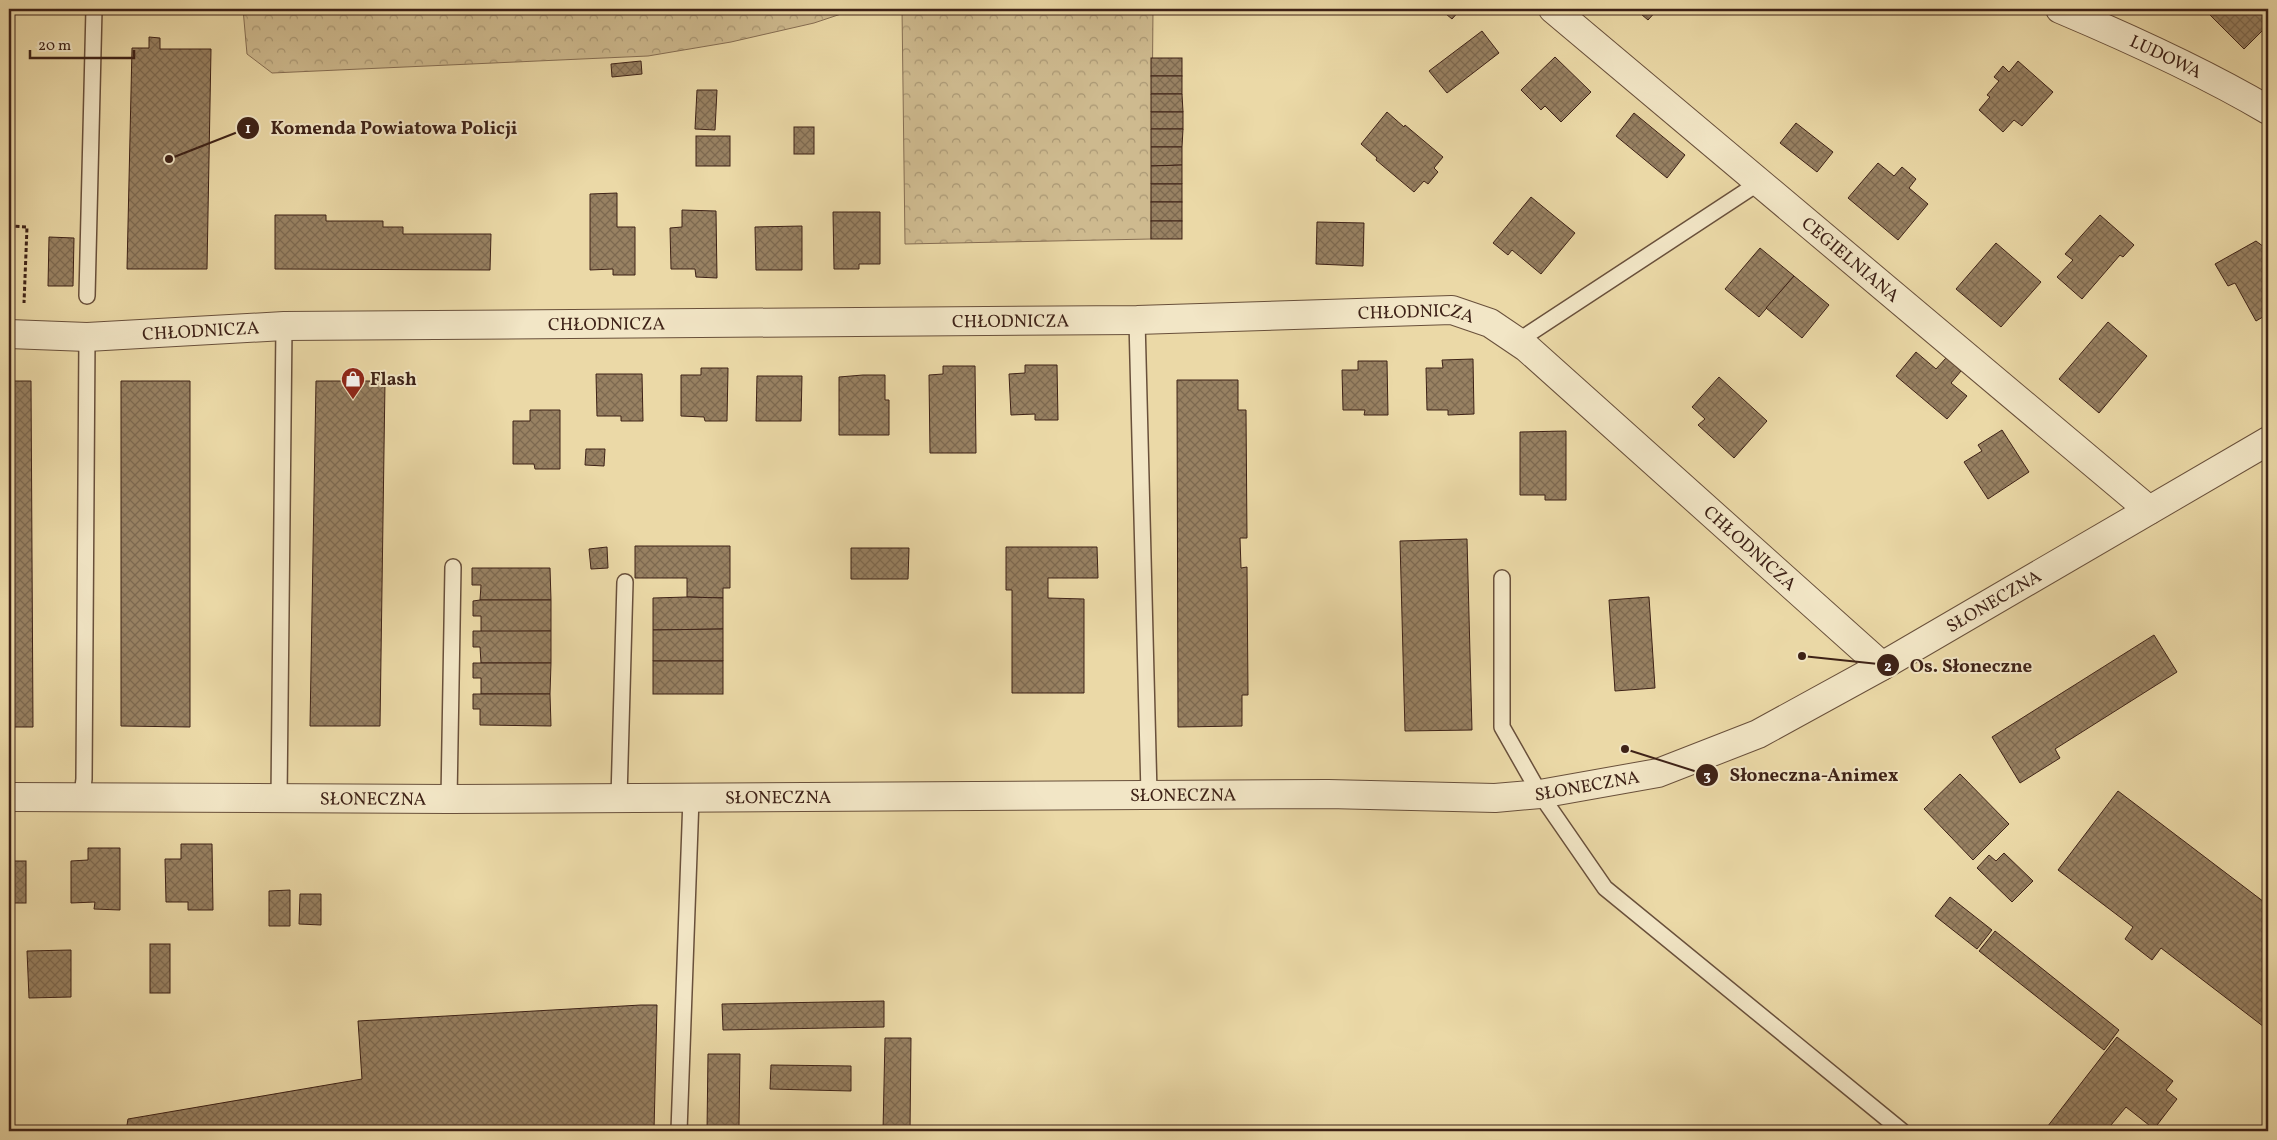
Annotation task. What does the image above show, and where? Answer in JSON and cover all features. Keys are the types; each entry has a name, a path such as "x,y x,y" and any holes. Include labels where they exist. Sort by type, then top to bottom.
{"street":[{"name":"CEGIELNIANA","path":"1553,9 2149,510"},
{"name":"LUDOWA","path":"2060,9 2129,39 2229,88 2268,110"},
{"name":"CHŁODNICZA","path":"16,335 86,337 284,326 1137,320 1452,310 1490,323 1518,341 1882,666"},
{"name":"SŁONECZNA","path":"9,797 449,799 1328,794 1495,798 1540,794 1658,773 1758,734 1882,666 2268,441"}],"lane":[{"path":"87,296 94,9"},
{"path":"1518,341 1760,182"},
{"path":"1137,320 1149,794"},
{"path":"279,799 284,326"},
{"path":"82,796 84,779 86,337"},
{"path":"449,799 453,567"},
{"path":"1502,578 1502,727 1540,794 1605,888 1902,1131"},
{"path":"619,798 625,582"},
{"path":"679,1131 691,798"}],"path":[{"path":"9,226 27,227 16,335"}],"green space":[{"path":"243,9 856,9 814,23 731,42 648,56 272,73 247,54"},
{"path":"902,9 1153,9 1151,239 905,244"}],"building":[{"path":"1440,9 1461,9 1452,19"},
{"path":"1635,9 1658,9 1648,20"},
{"path":"2208,9 2268,9 2268,25 2244,49 2206,11"},
{"path":"1482,31 1499,53 1447,93 1429,71"},
{"path":"149,37 160,38 160,49 211,49 207,269 127,269 132,48 149,48"},
{"path":"1555,57 1591,92 1561,122 1545,106 1541,110 1521,90"},
{"path":"1151,58 1182,58 1182,76 1151,76"},
{"path":"641,61 642,74 612,77 611,64"},
{"path":"2018,61 2053,92 2022,126 2014,120 2003,132 1979,110 1990,97 1987,95 1999,81 1994,77 2003,66 2009,72"},
{"path":"1151,76 1182,76 1182,94 1151,94"},
{"path":"697,90 717,90 715,130 695,129"},
{"path":"1151,94 1182,94 1183,112 1151,112"},
{"path":"1151,112 1183,112 1183,129 1151,129"},
{"path":"1387,112 1443,157 1434,168 1438,172 1428,184 1424,181 1414,192 1376,160 1377,158 1361,144"},
{"path":"1634,113 1685,155 1667,178 1616,136"},
{"path":"1796,123 1833,152 1817,172 1780,143"},
{"path":"794,127 814,127 814,154 794,154"},
{"path":"1151,129 1183,129 1182,147 1151,147"},
{"path":"696,136 730,136 730,166 696,166"},
{"path":"1151,147 1182,147 1182,165 1151,166"},
{"path":"1878,163 1894,176 1902,167 1916,179 1909,188 1928,204 1898,240 1848,198"},
{"path":"1182,165 1182,184 1151,184 1151,166"},
{"path":"1151,184 1182,184 1182,202 1151,202"},
{"path":"617,193 617,227 635,227 635,275 613,275 613,269 590,270 590,194"},
{"path":"1531,197 1575,233 1541,274 1512,250 1508,255 1493,243"},
{"path":"1151,202 1182,202 1182,221 1151,221"},
{"path":"682,210 716,211 717,278 696,277 695,269 671,269 670,228 682,227"},
{"path":"833,212 880,212 880,264 859,264 859,269 834,269"},
{"path":"275,215 326,215 326,221 383,221 383,227 403,227 403,234 491,234 490,270 275,269"},
{"path":"2100,215 2134,245 2123,257 2120,255 2082,299 2057,277 2073,260 2065,254"},
{"path":"1151,221 1182,221 1182,239 1151,239"},
{"path":"1317,222 1364,223 1363,266 1316,264"},
{"path":"802,226 802,270 756,270 755,227"},
{"path":"9,236 13,236 12,264 9,264"},
{"path":"49,237 74,238 73,286 48,286"},
{"path":"2256,241 2268,250 2268,314 2256,321 2235,283 2228,286 2215,264"},
{"path":"1996,243 2041,282 2001,327 1956,289"},
{"path":"1760,248 1794,276 1759,317 1725,289"},
{"path":"1794,276 1829,305 1802,338 1766,308"},
{"path":"2108,322 2147,356 2099,413 2059,379"},
{"path":"1916,352 1936,369 1946,358 1961,371 1951,383 1967,396 1947,419 1896,376"},
{"path":"1473,359 1474,414 1448,415 1448,410 1427,410 1426,368 1443,368 1442,360"},
{"path":"1358,361 1387,361 1388,415 1364,415 1365,410 1343,410 1342,370 1358,370"},
{"path":"1025,365 1057,365 1058,420 1035,420 1035,414 1011,415 1009,374 1025,373"},
{"path":"943,366 975,366 976,453 930,453 929,375 943,374"},
{"path":"701,368 728,368 727,421 705,421 704,417 681,416 681,375 701,375"},
{"path":"596,374 642,374 643,421 621,421 621,416 597,416"},
{"path":"885,375 885,400 889,400 889,435 839,435 839,377"},
{"path":"757,376 802,376 801,421 756,421"},
{"path":"1719,377 1767,421 1734,458 1698,425 1705,419 1692,407"},
{"path":"1177,380 1238,380 1238,410 1246,410 1247,538 1240,538 1241,568 1247,567 1248,695 1242,695 1242,726 1178,727"},
{"path":"9,381 31,381 33,727 9,727"},
{"path":"121,381 190,381 190,727 121,726"},
{"path":"316,381 385,381 380,726 310,726"},
{"path":"530,410 560,410 560,469 535,469 534,464 513,464 513,421 530,421"},
{"path":"2002,430 2029,472 1988,499 1964,462 1982,451 1978,445"},
{"path":"1566,431 1566,500 1545,500 1545,495 1520,495 1520,432"},
{"path":"586,449 605,449 604,466 585,465"},
{"path":"1467,539 1472,730 1405,731 1400,541"},
{"path":"635,546 730,546 730,588 723,588 723,598 687,597 687,578 635,578"},
{"path":"607,547 608,568 591,569 589,549"},
{"path":"1006,547 1097,547 1098,578 1048,578 1048,598 1084,599 1084,693 1012,693 1012,590 1006,590"},
{"path":"851,548 909,548 908,579 851,579"},
{"path":"472,568 550,568 551,600 480,600 481,585 472,585"},
{"path":"1649,597 1655,688 1615,691 1609,600"},
{"path":"653,598 723,598 723,629 653,630"},
{"path":"551,600 551,631 481,632 481,616 473,616 473,601"},
{"path":"723,629 723,661 653,661 653,630"},
{"path":"473,631 551,631 551,663 481,663 480,647 473,647"},
{"path":"2154,635 2177,672 2055,749 2060,758 2020,783 1992,737"},
{"path":"653,661 723,661 723,694 653,694"},
{"path":"473,663 551,663 550,694 481,694 481,678 473,678"},
{"path":"473,694 550,694 551,726 480,725 480,709 473,709"},
{"path":"1960,774 2009,824 1973,860 1924,809"},
{"path":"2118,791 2268,905 2268,1030 2161,948 2152,960 2125,939 2133,927 2058,870"},
{"path":"181,844 212,844 213,910 188,910 188,902 166,902 165,859 181,859"},
{"path":"88,848 120,848 120,910 94,909 95,902 71,903 71,861 88,860"},
{"path":"2004,853 2033,881 2012,902 1977,868 1989,855 1996,861"},
{"path":"9,861 26,861 26,903 9,903"},
{"path":"290,890 290,926 269,926 269,891"},
{"path":"300,894 321,894 321,925 299,924"},
{"path":"1950,897 1992,930 1977,949 1935,916"},
{"path":"1995,931 2119,1030 2104,1050 1979,951"},
{"path":"150,944 170,944 170,993 150,993"},
{"path":"71,950 71,997 29,998 27,951"},
{"path":"884,1001 884,1027 723,1030 722,1004"},
{"path":"657,1005 654,1131 126,1131 128,1119 362,1079 358,1021"},
{"path":"2117,1037 2173,1081 2166,1090 2177,1099 2154,1129 2126,1107 2106,1131 2044,1131"},
{"path":"885,1038 911,1038 910,1131 883,1131"},
{"path":"708,1054 740,1054 739,1126 854,1128 854,1131 707,1131"},
{"path":"771,1065 851,1066 851,1091 770,1089"}],"place":[{"name":"Komenda Powiatowa Policji","path":"169,159"},
{"name":"Flash","path":"353,400"},
{"name":"Os. Słoneczne","path":"1802,656"},
{"name":"Słoneczna-Animex","path":"1625,749"}]}
